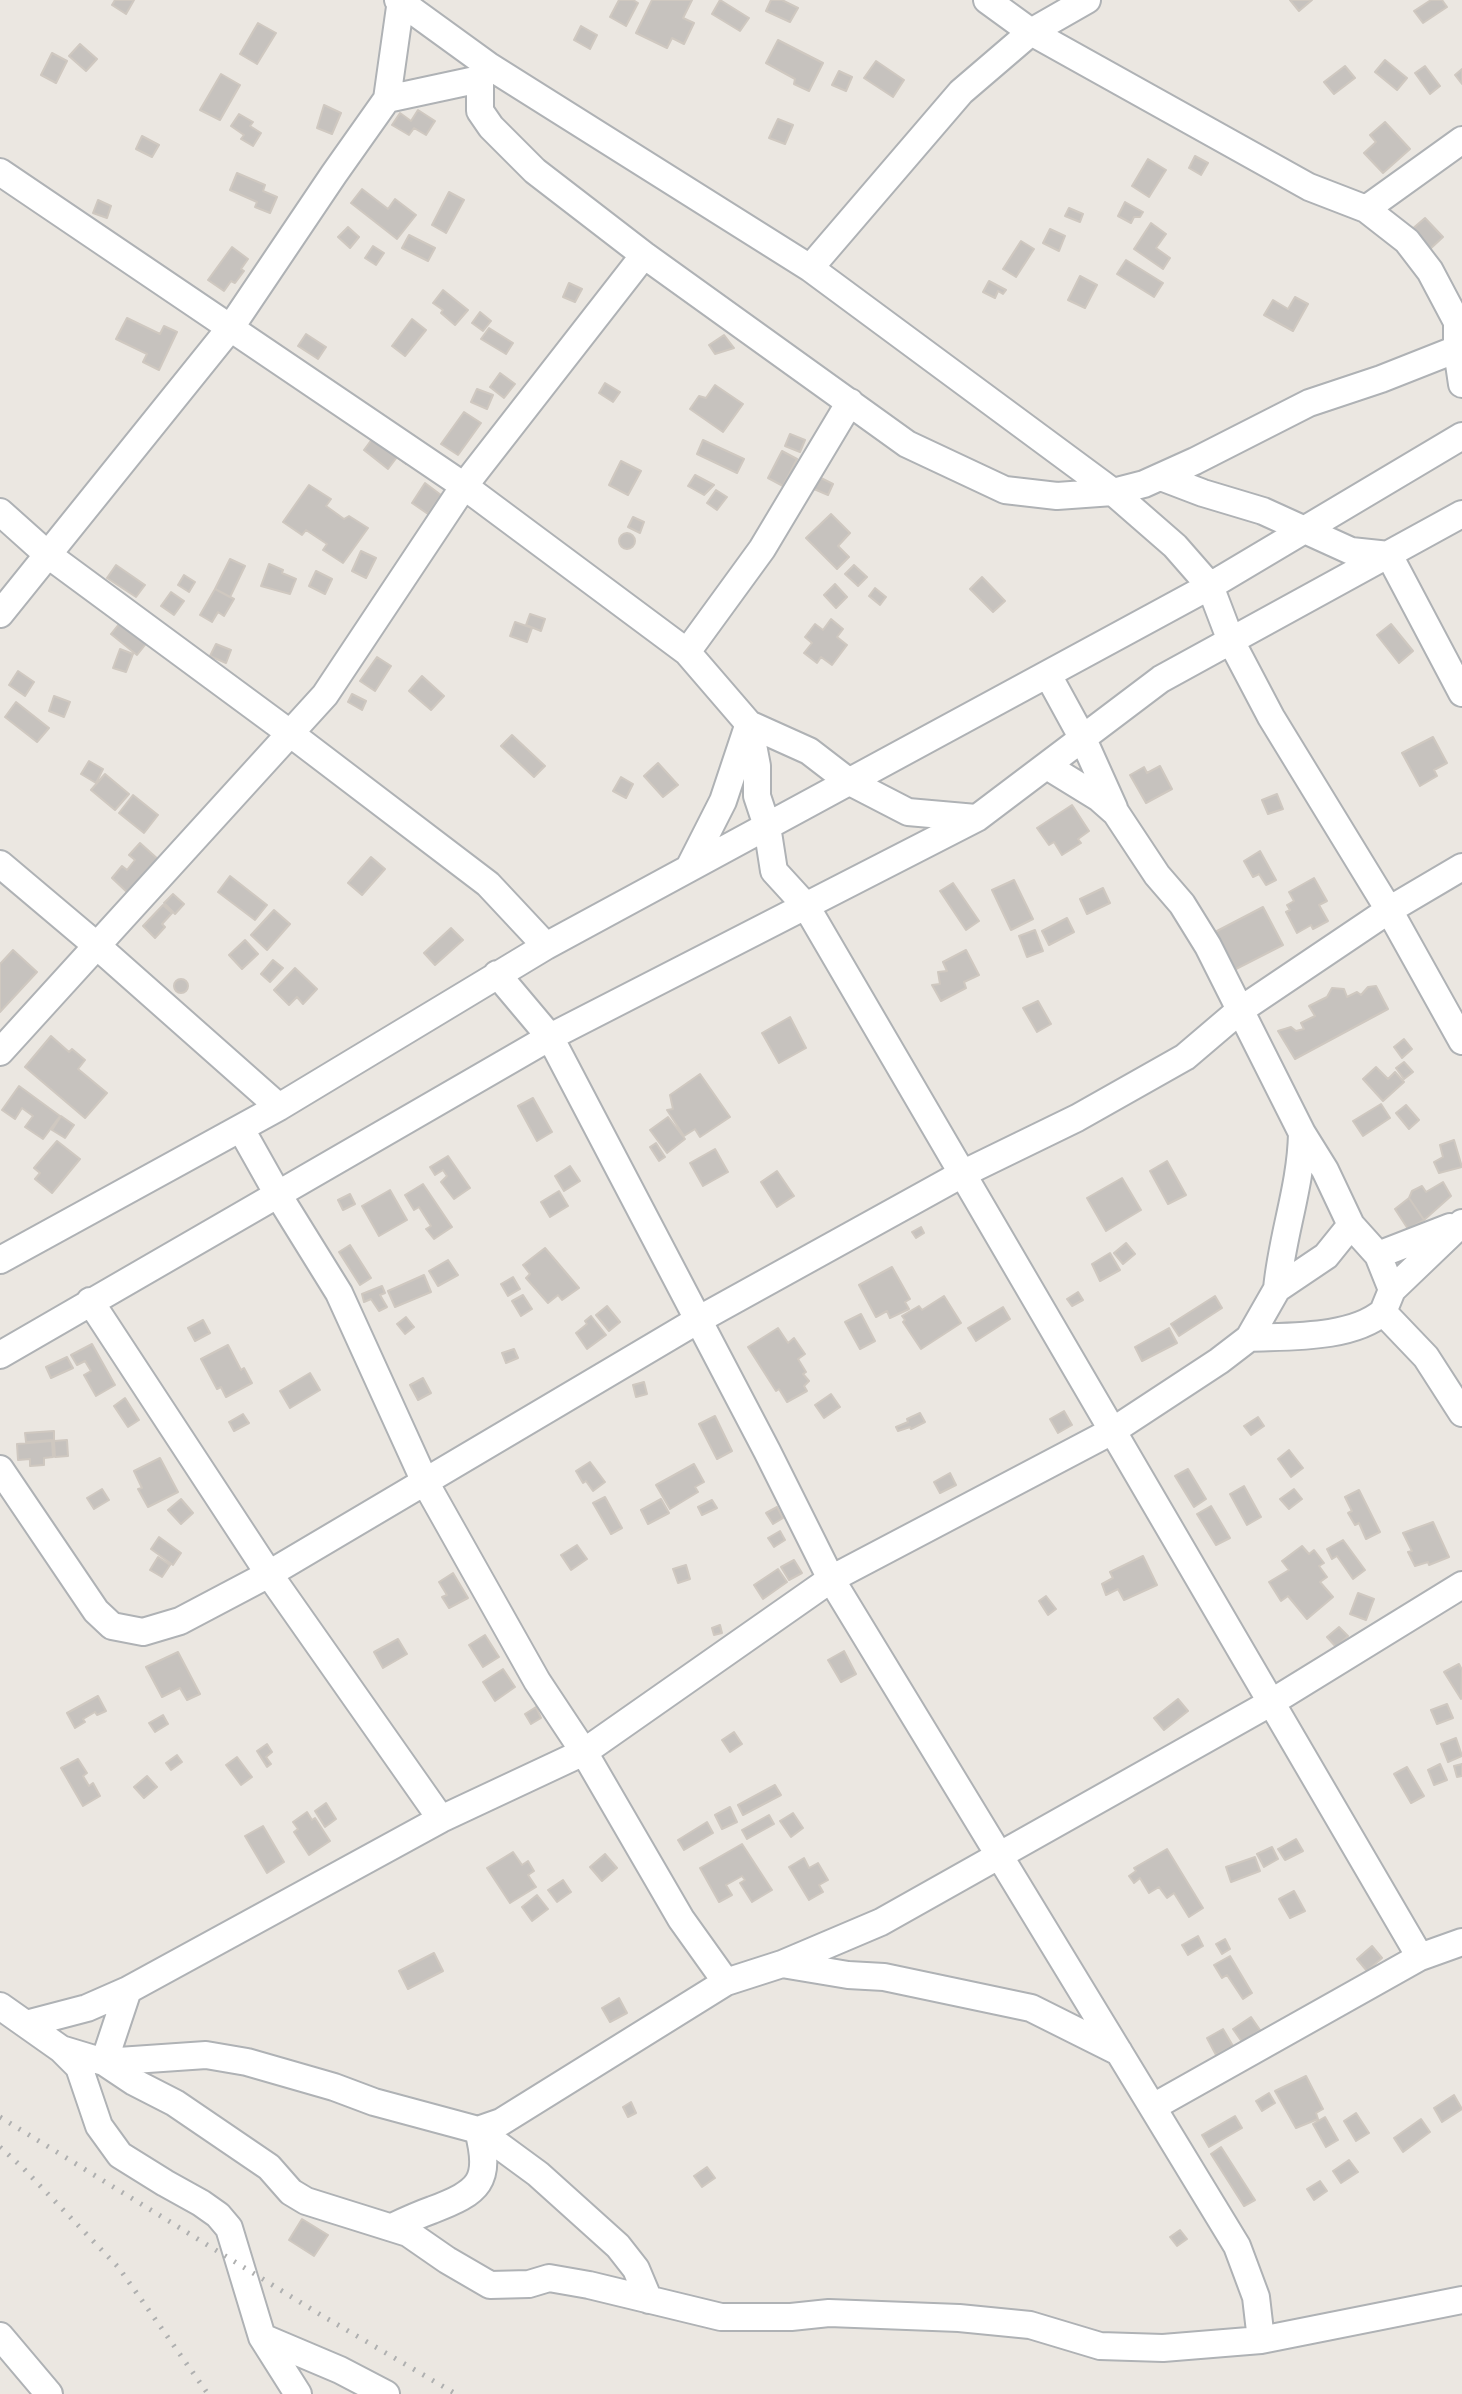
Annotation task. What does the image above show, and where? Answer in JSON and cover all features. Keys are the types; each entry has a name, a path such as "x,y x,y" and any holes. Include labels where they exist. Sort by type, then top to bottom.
{"street":[{"path":"400,0 484,72 810,268 1113,492 1175,546 1210,586 1231,641 1270,717 1389,910 1462,1041"},
{"path":"0,614 231,327 387,99 400,0"},
{"path":"987,0 1031,33 1297,180 1366,209 1407,241 1430,271 1457,322 1462,384"},
{"path":"810,268 961,92 1031,33 1087,0"},
{"path":"387,99 484,72"},
{"path":"484,72 480,111 491,127 535,171 643,255 907,444 1006,490 1058,496 1113,492 1144,484 1309,403 1460,348"},
{"path":"1366,209 1462,140"},
{"path":"0,172 464,486 687,652 749,724 809,751 848,781 908,812 977,818"},
{"path":"0,1052 326,695 464,486 643,255"},
{"path":"687,652 762,549 850,402"},
{"path":"5,1251 241,1129 546,946 1210,586 1462,436"},
{"path":"1161,477 1263,511 1351,551 1389,555"},
{"path":"0,512 47,554 488,884 546,946"},
{"path":"0,1355 550,1037 977,818 1161,679 1462,514"},
{"path":"1389,555 1462,693"},
{"path":"1048,675 1083,739 1116,813 1157,875 1182,904 1208,946 1351,1225 1378,1255 1387,1301 1462,1413"},
{"path":"749,724 757,766 757,796 767,826 774,871 806,906 1420,1957"},
{"path":"689,869 723,800 749,724"},
{"path":"1047,766 1116,813"},
{"path":"0,864 279,1107"},
{"path":"0,1469 96,1611 112,1626 143,1632 180,1621 269,1574 698,1320 962,1174 1077,1118 1185,1057 1240,1011 1389,910 1462,867"},
{"path":"497,974 550,1037 768,1451 831,1580 1237,2246 1256,2297 1262,2340"},
{"path":"241,1129 277,1193 340,1293 425,1482 537,1681 584,1752 681,1919 726,1982"},
{"path":"26,2024 87,2008 128,1990 440,1819 584,1752 831,1580 1114,1430 1209,1368 1249,1338 1277,1289 1301,1164 1302,1133"},
{"path":"1378,1255 1460,1224"},
{"path":"1249,1338 1334,1332 1373,1320 1387,1301 1460,1224"},
{"path":"1277,1289 1326,1256 1351,1225"},
{"path":"90,1301 269,1574 440,1819"},
{"path":"478,2130 512,2116 726,1982 782,1964 881,1922 999,1857 1272,1702 1462,1586"},
{"path":"1153,2107 1420,1957 1462,1942"},
{"path":"782,1964 848,1975 895,1979 1031,2008 1119,2052"},
{"path":"104,2062 128,1990"},
{"path":"0,2006 61,2049 79,2067 99,2126 121,2155 201,2203 218,2215 229,2228 262,2337 298,2394"},
{"path":"61,2049 104,2062 134,2082 175,2103 269,2168 291,2192 306,2201 408,2233 490,2285 529,2284 549,2278 722,2317 829,2314 959,2318 1030,2325 1100,2346 1163,2348 1262,2340 1462,2300"},
{"path":"104,2062 206,2055 258,2065 334,2087 374,2102 478,2130 538,2174 618,2246 636,2269 649,2300"},
{"path":"392,2227 462,2198 475,2187 483,2170 484,2153 478,2130"},
{"path":"0,2336 49,2394"},
{"path":"262,2337 340,2370 386,2394"}],"building":[{"path":"115,0 134,0 126,14 112,5"},
{"path":"619,0 633,0 638,3 626,26 610,17"},
{"path":"652,0 692,0 683,18 694,23 684,44 672,38 667,48 636,33"},
{"path":"720,0 749,18 740,31 712,14"},
{"path":"771,0 782,0 798,8 790,22 766,11"},
{"path":"1290,0 1312,0 1299,11"},
{"path":"1431,0 1442,0 1447,7 1423,23 1414,11"},
{"path":"258,23 276,33 257,64 240,54"},
{"path":"581,26 597,35 590,49 574,40"},
{"path":"778,40 823,63 809,91 794,84 795,79 766,63"},
{"path":"80,44 97,59 86,71 69,56"},
{"path":"52,53 67,61 56,83 41,75"},
{"path":"1385,60 1407,78 1397,90 1375,72"},
{"path":"876,61 904,80 893,97 864,78"},
{"path":"1345,66 1355,78 1334,94 1324,82"},
{"path":"1425,66 1440,86 1430,94 1415,73"},
{"path":"1462,69 1462,84 1455,75"},
{"path":"839,71 852,77 846,91 832,85"},
{"path":"221,74 240,85 220,120 200,110"},
{"path":"324,105 341,113 332,134 317,128"},
{"path":"418,110 435,121 426,135 414,128 409,135 392,125 400,113 411,121"},
{"path":"239,114 253,122 250,126 261,133 253,146 241,139 244,135 231,126"},
{"path":"778,119 793,125 785,144 769,138"},
{"path":"1385,122 1410,149 1383,173 1364,153 1376,142 1370,135"},
{"path":"142,136 159,145 152,157 136,149"},
{"path":"1195,156 1208,163 1201,175 1189,168"},
{"path":"1148,159 1166,170 1149,197 1132,186"},
{"path":"237,173 265,185 263,191 277,197 270,213 255,207 257,202 230,190"},
{"path":"362,189 388,209 395,199 416,215 397,239 351,203"},
{"path":"449,192 464,200 446,233 432,225"},
{"path":"98,200 111,206 107,218 93,213"},
{"path":"1125,202 1143,212 1140,217 1134,217 1131,223 1118,216"},
{"path":"1069,208 1083,214 1080,222 1065,216"},
{"path":"1425,218 1443,237 1429,250 1411,230"},
{"path":"1151,223 1166,234 1156,248 1170,258 1163,269 1134,249"},
{"path":"348,227 359,237 350,248 338,237"},
{"path":"1050,229 1065,236 1059,251 1043,243"},
{"path":"409,235 435,248 428,261 402,248"},
{"path":"1021,241 1034,249 1016,277 1003,269"},
{"path":"373,246 384,253 376,265 365,258"},
{"path":"232,247 248,259 241,269 244,271 235,283 231,281 224,291 208,280"},
{"path":"1126,260 1163,283 1154,297 1117,274"},
{"path":"1080,276 1097,285 1085,308 1068,300"},
{"path":"989,281 1006,290 1003,294 998,291 995,298 983,292"},
{"path":"569,283 582,289 575,302 563,297"},
{"path":"443,290 468,310 455,325 441,313 443,310 433,303"},
{"path":"1295,297 1308,304 1293,331 1264,315 1273,300 1288,309"},
{"path":"480,312 491,321 483,331 472,323"},
{"path":"127,318 160,334 164,326 177,332 159,370 143,362 147,354 116,339"},
{"path":"412,319 426,330 405,356 392,346"},
{"path":"489,328 513,343 506,354 481,339"},
{"path":"306,334 326,347 318,359 298,346"},
{"path":"724,335 734,348 715,354 709,345"},
{"path":"500,373 515,384 504,398 490,387"},
{"path":"605,383 620,392 613,402 599,393"},
{"path":"715,385 743,404 723,432 690,409 699,396 706,398"},
{"path":"477,389 493,395 487,409 471,402"},
{"path":"464,412 481,423 458,455 441,444"},
{"path":"378,431 411,456 406,464 397,457 388,469 364,450"},
{"path":"790,434 805,440 800,452 785,446"},
{"path":"703,440 744,459 737,473 697,454"},
{"path":"782,451 797,459 783,486 768,478"},
{"path":"621,461 641,471 628,495 609,485"},
{"path":"695,475 714,485 704,495 688,486"},
{"path":"819,477 833,484 828,495 814,489"},
{"path":"425,483 441,495 428,514 412,503"},
{"path":"309,485 331,499 326,506 344,519 349,516 368,528 343,563 323,550 327,544 306,530 302,535 283,522"},
{"path":"716,490 727,497 717,510 707,503"},
{"path":"831,514 850,533 838,546 849,557 837,569 806,538"},
{"path":"633,517 644,522 640,533 628,527"},
{"path":"627,533 635,541 627,549 619,541"},
{"path":"361,551 376,558 366,578 352,571"},
{"path":"230,559 245,566 230,597 215,589"},
{"path":"269,564 296,579 290,594 261,586"},
{"path":"116,565 145,585 136,597 107,578"},
{"path":"854,565 867,577 858,586 845,574"},
{"path":"316,571 332,579 325,594 309,586"},
{"path":"184,575 195,582 189,592 178,585"},
{"path":"982,577 1005,601 993,612 970,589"},
{"path":"835,584 847,597 836,608 824,595"},
{"path":"875,588 886,597 880,605 869,596"},
{"path":"215,589 234,599 224,616 218,612 212,622 200,615"},
{"path":"171,592 184,601 174,615 161,606"},
{"path":"530,614 545,619 541,631 526,625"},
{"path":"123,619 149,640 137,655 111,634"},
{"path":"831,619 843,629 837,637 847,645 832,665 821,657 817,663 804,653 812,643 805,637 815,624 823,630"},
{"path":"515,622 532,628 527,642 510,636"},
{"path":"1391,624 1413,651 1399,663 1377,635"},
{"path":"216,644 231,650 226,663 210,656"},
{"path":"120,649 133,654 126,672 113,668"},
{"path":"377,657 391,666 375,691 360,681"},
{"path":"18,671 34,682 25,696 9,685"},
{"path":"422,676 444,696 431,710 409,691"},
{"path":"352,694 366,701 362,710 348,702"},
{"path":"54,696 70,702 64,717 49,711"},
{"path":"16,702 49,728 37,742 5,717"},
{"path":"512,735 545,766 534,777 501,746"},
{"path":"1433,737 1447,763 1434,770 1437,776 1420,786 1402,753"},
{"path":"89,761 103,769 96,783 81,774"},
{"path":"658,763 678,785 663,797 644,776"},
{"path":"1160,766 1172,789 1146,803 1130,775 1144,767 1147,773"},
{"path":"105,774 129,794 115,810 91,790"},
{"path":"621,777 633,784 626,798 613,791"},
{"path":"1277,794 1283,809 1268,814 1262,800"},
{"path":"133,795 158,815 144,833 119,813"},
{"path":"1072,805 1089,831 1078,839 1081,843 1062,855 1054,842 1049,845 1037,828"},
{"path":"140,843 160,861 129,894 112,878 122,866 127,870 135,860 129,855"},
{"path":"1260,851 1276,880 1266,885 1259,874 1253,877 1244,861"},
{"path":"371,857 385,869 362,895 348,883"},
{"path":"230,876 267,905 255,920 218,892"},
{"path":"1314,878 1327,901 1319,905 1328,921 1313,929 1311,925 1297,933 1286,912 1290,910 1287,905 1294,901 1289,892"},
{"path":"1014,880 1033,919 1011,930 992,890"},
{"path":"953,883 979,921 966,930 940,891"},
{"path":"1103,888 1110,903 1087,914 1080,899"},
{"path":"173,894 184,904 175,914 164,903"},
{"path":"163,905 172,913 155,938 143,926"},
{"path":"1263,907 1283,945 1234,970 1215,932"},
{"path":"274,910 290,924 267,950 251,935"},
{"path":"1067,918 1074,932 1049,945 1042,931"},
{"path":"451,928 463,940 435,965 424,953"},
{"path":"1035,930 1043,951 1027,957 1019,936"},
{"path":"245,940 258,954 242,969 229,955"},
{"path":"13,950 37,972 0,1012 0,964"},
{"path":"966,950 979,975 964,982 966,988 941,1001 932,985 940,984 938,972 947,971 943,962"},
{"path":"273,960 283,968 270,982 261,974"},
{"path":"295,968 317,989 303,1004 297,997 289,1005 274,990"},
{"path":"181,979 186,981 186,991 181,993 176,991 174,986 176,981"},
{"path":"1376,986 1388,1009 1295,1059 1278,1031 1291,1027 1296,1031 1304,1029 1301,1023 1315,1016 1309,1006 1327,997 1332,988 1344,989 1347,997 1357,992 1361,995 1368,987"},
{"path":"1038,1001 1051,1024 1037,1032 1023,1008"},
{"path":"790,1017 806,1048 779,1063 762,1033"},
{"path":"51,1036 69,1052 72,1049 85,1060 78,1069 107,1093 85,1118 25,1067"},
{"path":"1404,1039 1412,1049 1402,1058 1394,1047"},
{"path":"1404,1062 1413,1072 1404,1079 1396,1068"},
{"path":"1376,1067 1388,1079 1395,1072 1404,1082 1383,1101 1363,1079"},
{"path":"700,1074 730,1117 700,1137 695,1129 684,1136 667,1110 673,1109 670,1095"},
{"path":"19,1086 60,1116 43,1139 25,1127 33,1116 22,1108 15,1119 2,1110"},
{"path":"533,1098 552,1132 537,1141 518,1106"},
{"path":"1381,1104 1390,1118 1363,1136 1353,1121"},
{"path":"1406,1105 1419,1120 1409,1129 1396,1113"},
{"path":"61,1116 74,1125 65,1138 52,1130"},
{"path":"668,1117 685,1139 667,1153 650,1130"},
{"path":"1454,1140 1462,1167 1439,1173 1434,1162 1443,1157 1440,1145"},
{"path":"57,1141 80,1159 52,1193 35,1179 40,1173 34,1168"},
{"path":"656,1143 665,1157 659,1161 650,1147"},
{"path":"715,1149 728,1172 703,1186 690,1163"},
{"path":"448,1156 470,1188 454,1199 441,1182 447,1176 443,1170 435,1175 430,1167"},
{"path":"1167,1161 1186,1195 1168,1204 1150,1171"},
{"path":"570,1166 580,1181 564,1191 555,1176"},
{"path":"777,1171 794,1196 777,1207 761,1182"},
{"path":"1122,1178 1141,1210 1106,1231 1087,1198"},
{"path":"1443,1182 1451,1196 1424,1220 1409,1198 1412,1191 1422,1186 1426,1192"},
{"path":"423,1184 452,1227 434,1239 426,1229 431,1226 419,1207 414,1210 405,1195"},
{"path":"390,1190 407,1220 379,1236 362,1206"},
{"path":"559,1191 568,1206 550,1217 541,1202"},
{"path":"350,1194 355,1204 343,1210 338,1200"},
{"path":"1409,1198 1424,1220 1408,1229 1395,1209"},
{"path":"921,1227 924,1233 916,1238 912,1232"},
{"path":"1126,1243 1135,1254 1123,1264 1114,1253"},
{"path":"350,1245 371,1278 360,1285 339,1252"},
{"path":"545,1248 579,1288 562,1300 558,1295 548,1303 526,1278 530,1274 523,1265"},
{"path":"1110,1253 1120,1270 1100,1281 1092,1264"},
{"path":"448,1260 458,1275 438,1286 429,1271"},
{"path":"892,1267 910,1299 905,1302 909,1309 890,1318 887,1311 876,1317 859,1285"},
{"path":"424,1275 431,1292 395,1307 388,1291"},
{"path":"513,1277 520,1289 508,1296 501,1284"},
{"path":"382,1286 385,1293 380,1295 387,1307 379,1311 371,1299 364,1302 362,1294"},
{"path":"1078,1292 1083,1300 1072,1306 1067,1299"},
{"path":"523,1295 532,1309 521,1316 512,1301"},
{"path":"944,1296 961,1323 921,1349 903,1322 905,1320 902,1316 919,1306 922,1310"},
{"path":"1215,1296 1222,1308 1179,1336 1171,1324"},
{"path":"607,1306 620,1322 609,1331 596,1315"},
{"path":"1003,1307 1010,1319 976,1341 968,1328"},
{"path":"861,1314 875,1341 860,1349 845,1322"},
{"path":"591,1316 606,1335 587,1349 576,1333 587,1324 585,1321"},
{"path":"406,1317 414,1327 405,1334 397,1324"},
{"path":"203,1320 210,1333 195,1341 188,1328"},
{"path":"778,1328 788,1343 794,1338 805,1354 798,1359 806,1372 803,1374 809,1381 804,1386 807,1391 787,1402 779,1389 776,1391 748,1347"},
{"path":"1169,1328 1177,1343 1142,1361 1135,1347"},
{"path":"92,1344 115,1385 96,1396 84,1375 91,1371 85,1361 77,1365 71,1355"},
{"path":"228,1345 241,1370 244,1368 252,1383 226,1397 221,1387 217,1389 201,1359"},
{"path":"514,1349 518,1358 506,1363 502,1353"},
{"path":"67,1357 73,1368 51,1378 46,1367"},
{"path":"310,1373 320,1390 290,1408 280,1391"},
{"path":"423,1378 431,1393 418,1400 410,1385"},
{"path":"644,1382 647,1394 636,1397 633,1385"},
{"path":"831,1394 840,1407 824,1418 815,1405"},
{"path":"125,1398 139,1420 128,1427 114,1406"},
{"path":"1064,1411 1072,1425 1058,1433 1050,1419"},
{"path":"920,1413 925,1422 911,1429 910,1427 898,1431 896,1427"},
{"path":"243,1414 249,1423 234,1431 229,1422"},
{"path":"715,1416 732,1451 717,1459 699,1424"},
{"path":"1258,1417 1264,1426 1251,1435 1244,1426"},
{"path":"54,1431 54,1440 26,1442 25,1433"},
{"path":"67,1440 68,1456 55,1457 54,1441"},
{"path":"52,1441 53,1457 44,1458 44,1465 30,1466 30,1459 18,1460 17,1444"},
{"path":"1289,1450 1303,1468 1291,1477 1278,1459"},
{"path":"160,1458 178,1492 148,1507 138,1489 142,1488 134,1471"},
{"path":"590,1462 605,1482 593,1491 586,1481 583,1483 576,1471"},
{"path":"694,1464 704,1482 695,1487 698,1492 670,1509 656,1485"},
{"path":"1188,1469 1206,1499 1194,1507 1175,1476"},
{"path":"950,1473 956,1485 940,1493 934,1482"},
{"path":"1244,1486 1261,1517 1247,1525 1230,1494"},
{"path":"102,1489 109,1500 94,1509 87,1498"},
{"path":"1294,1489 1302,1499 1289,1509 1280,1499"},
{"path":"1359,1490 1380,1532 1366,1539 1359,1523 1355,1525 1348,1513 1352,1511 1345,1497"},
{"path":"605,1497 622,1528 611,1534 593,1503"},
{"path":"181,1499 193,1513 181,1524 168,1510"},
{"path":"661,1499 669,1513 648,1524 641,1510"},
{"path":"712,1500 717,1508 702,1515 698,1507"},
{"path":"1211,1506 1230,1538 1216,1545 1197,1514"},
{"path":"777,1507 783,1518 773,1524 766,1513"},
{"path":"1433,1522 1449,1557 1429,1565 1428,1562 1415,1566 1408,1552 1412,1551 1403,1533"},
{"path":"780,1531 785,1540 774,1547 768,1538"},
{"path":"159,1537 181,1553 173,1565 151,1549"},
{"path":"1343,1540 1365,1570 1353,1579 1337,1556 1332,1559 1327,1549"},
{"path":"577,1545 587,1559 571,1570 561,1555"},
{"path":"1302,1546 1309,1554 1314,1550 1324,1563 1319,1566 1327,1577 1320,1582 1333,1597 1307,1619 1288,1596 1281,1601 1269,1582 1289,1570 1282,1561"},
{"path":"1143,1556 1157,1585 1124,1600 1118,1589 1106,1595 1102,1584 1113,1578 1110,1572"},
{"path":"158,1557 170,1565 162,1577 150,1570"},
{"path":"794,1560 802,1573 789,1580 781,1567"},
{"path":"686,1565 690,1579 678,1583 673,1569"},
{"path":"778,1569 787,1582 763,1599 754,1585"},
{"path":"453,1573 468,1598 449,1608 442,1597 447,1595 439,1582"},
{"path":"1358,1593 1374,1599 1366,1620 1350,1614"},
{"path":"1046,1596 1056,1609 1048,1615 1039,1601"},
{"path":"720,1625 722,1633 714,1635 712,1628"},
{"path":"1339,1627 1348,1636 1336,1647 1327,1637"},
{"path":"485,1635 499,1657 483,1667 469,1645"},
{"path":"398,1639 407,1654 383,1668 374,1652"},
{"path":"844,1651 856,1674 841,1682 828,1660"},
{"path":"178,1652 200,1694 187,1700 180,1688 162,1697 146,1667"},
{"path":"1459,1664 1462,1670 1461,1699 1444,1672"},
{"path":"503,1669 515,1687 495,1701 483,1682"},
{"path":"98,1696 106,1711 97,1715 95,1712 75,1728 67,1713"},
{"path":"1178,1699 1188,1711 1164,1730 1154,1718"},
{"path":"1447,1704 1453,1718 1437,1724 1431,1710"},
{"path":"536,1707 541,1718 531,1724 525,1714"},
{"path":"163,1715 168,1724 155,1732 149,1723"},
{"path":"734,1732 742,1744 730,1752 722,1740"},
{"path":"1456,1738 1462,1756 1448,1762 1441,1744"},
{"path":"267,1744 272,1752 266,1757 271,1764 267,1767 257,1751"},
{"path":"177,1755 182,1762 171,1770 166,1763"},
{"path":"237,1757 252,1777 241,1785 226,1765"},
{"path":"78,1759 87,1773 83,1776 89,1786 93,1783 100,1796 83,1806 61,1768"},
{"path":"1440,1764 1447,1780 1434,1785 1428,1770"},
{"path":"1462,1764 1462,1776 1457,1777 1454,1766"},
{"path":"1407,1767 1424,1796 1411,1803 1394,1774"},
{"path":"147,1776 157,1787 144,1798 134,1787"},
{"path":"775,1785 781,1795 743,1815 738,1805"},
{"path":"326,1803 336,1819 325,1827 315,1811"},
{"path":"730,1807 737,1822 722,1829 715,1815"},
{"path":"307,1812 312,1820 315,1818 330,1841 309,1855 294,1832 298,1829 293,1822"},
{"path":"793,1813 803,1828 791,1837 780,1821"},
{"path":"769,1815 774,1824 747,1839 742,1830"},
{"path":"707,1822 713,1833 684,1850 678,1840"},
{"path":"263,1826 284,1862 267,1873 245,1836"},
{"path":"1296,1839 1303,1851 1285,1860 1278,1849"},
{"path":"742,1844 772,1890 752,1902 740,1883 745,1880 742,1876 726,1885 732,1895 719,1902 700,1868"},
{"path":"1272,1847 1278,1859 1264,1867 1257,1854"},
{"path":"1167,1849 1203,1908 1189,1917 1174,1893 1167,1898 1159,1887 1149,1893 1140,1878 1134,1883 1129,1876 1136,1871 1134,1868"},
{"path":"513,1852 522,1865 528,1861 534,1871 528,1875 536,1887 510,1903 487,1868"},
{"path":"605,1854 617,1868 602,1881 590,1867"},
{"path":"1255,1857 1260,1871 1231,1882 1226,1867"},
{"path":"804,1858 809,1868 818,1863 828,1880 819,1885 823,1892 809,1900 789,1867"},
{"path":"563,1880 571,1892 557,1902 548,1890"},
{"path":"1294,1891 1305,1911 1290,1918 1279,1899"},
{"path":"537,1895 548,1909 532,1921 522,1907"},
{"path":"1198,1936 1203,1946 1188,1955 1182,1945"},
{"path":"1225,1939 1230,1949 1222,1954 1216,1944"},
{"path":"1372,1946 1382,1958 1367,1971 1357,1959"},
{"path":"434,1953 443,1971 408,1989 399,1971"},
{"path":"1230,1956 1252,1993 1243,1999 1227,1975 1222,1978 1214,1965"},
{"path":"619,1998 627,2013 610,2022 602,2008"},
{"path":"1251,2017 1260,2030 1242,2042 1233,2029"},
{"path":"1223,2029 1233,2046 1216,2055 1207,2038"},
{"path":"1306,2076 1323,2109 1316,2113 1318,2119 1296,2128 1275,2091"},
{"path":"1269,2093 1275,2103 1262,2111 1256,2101"},
{"path":"1454,2095 1462,2109 1442,2122 1434,2108"},
{"path":"631,2102 636,2113 628,2117 623,2107"},
{"path":"1356,2113 1369,2133 1356,2141 1344,2121"},
{"path":"1235,2116 1242,2128 1209,2147 1202,2135"},
{"path":"1325,2117 1338,2140 1326,2147 1313,2124"},
{"path":"1421,2119 1430,2132 1403,2152 1394,2138"},
{"path":"1221,2147 1255,2200 1244,2206 1211,2154"},
{"path":"1349,2160 1358,2172 1341,2183 1333,2171"},
{"path":"707,2167 715,2178 702,2187 694,2176"},
{"path":"1320,2181 1327,2191 1314,2200 1307,2189"},
{"path":"302,2219 328,2235 314,2256 289,2240"},
{"path":"1180,2230 1187,2239 1177,2246 1170,2237"}],"railway":[{"path":"0,2117 321,2315 456,2394"},
{"path":"0,2147 119,2268 208,2394"}]}
